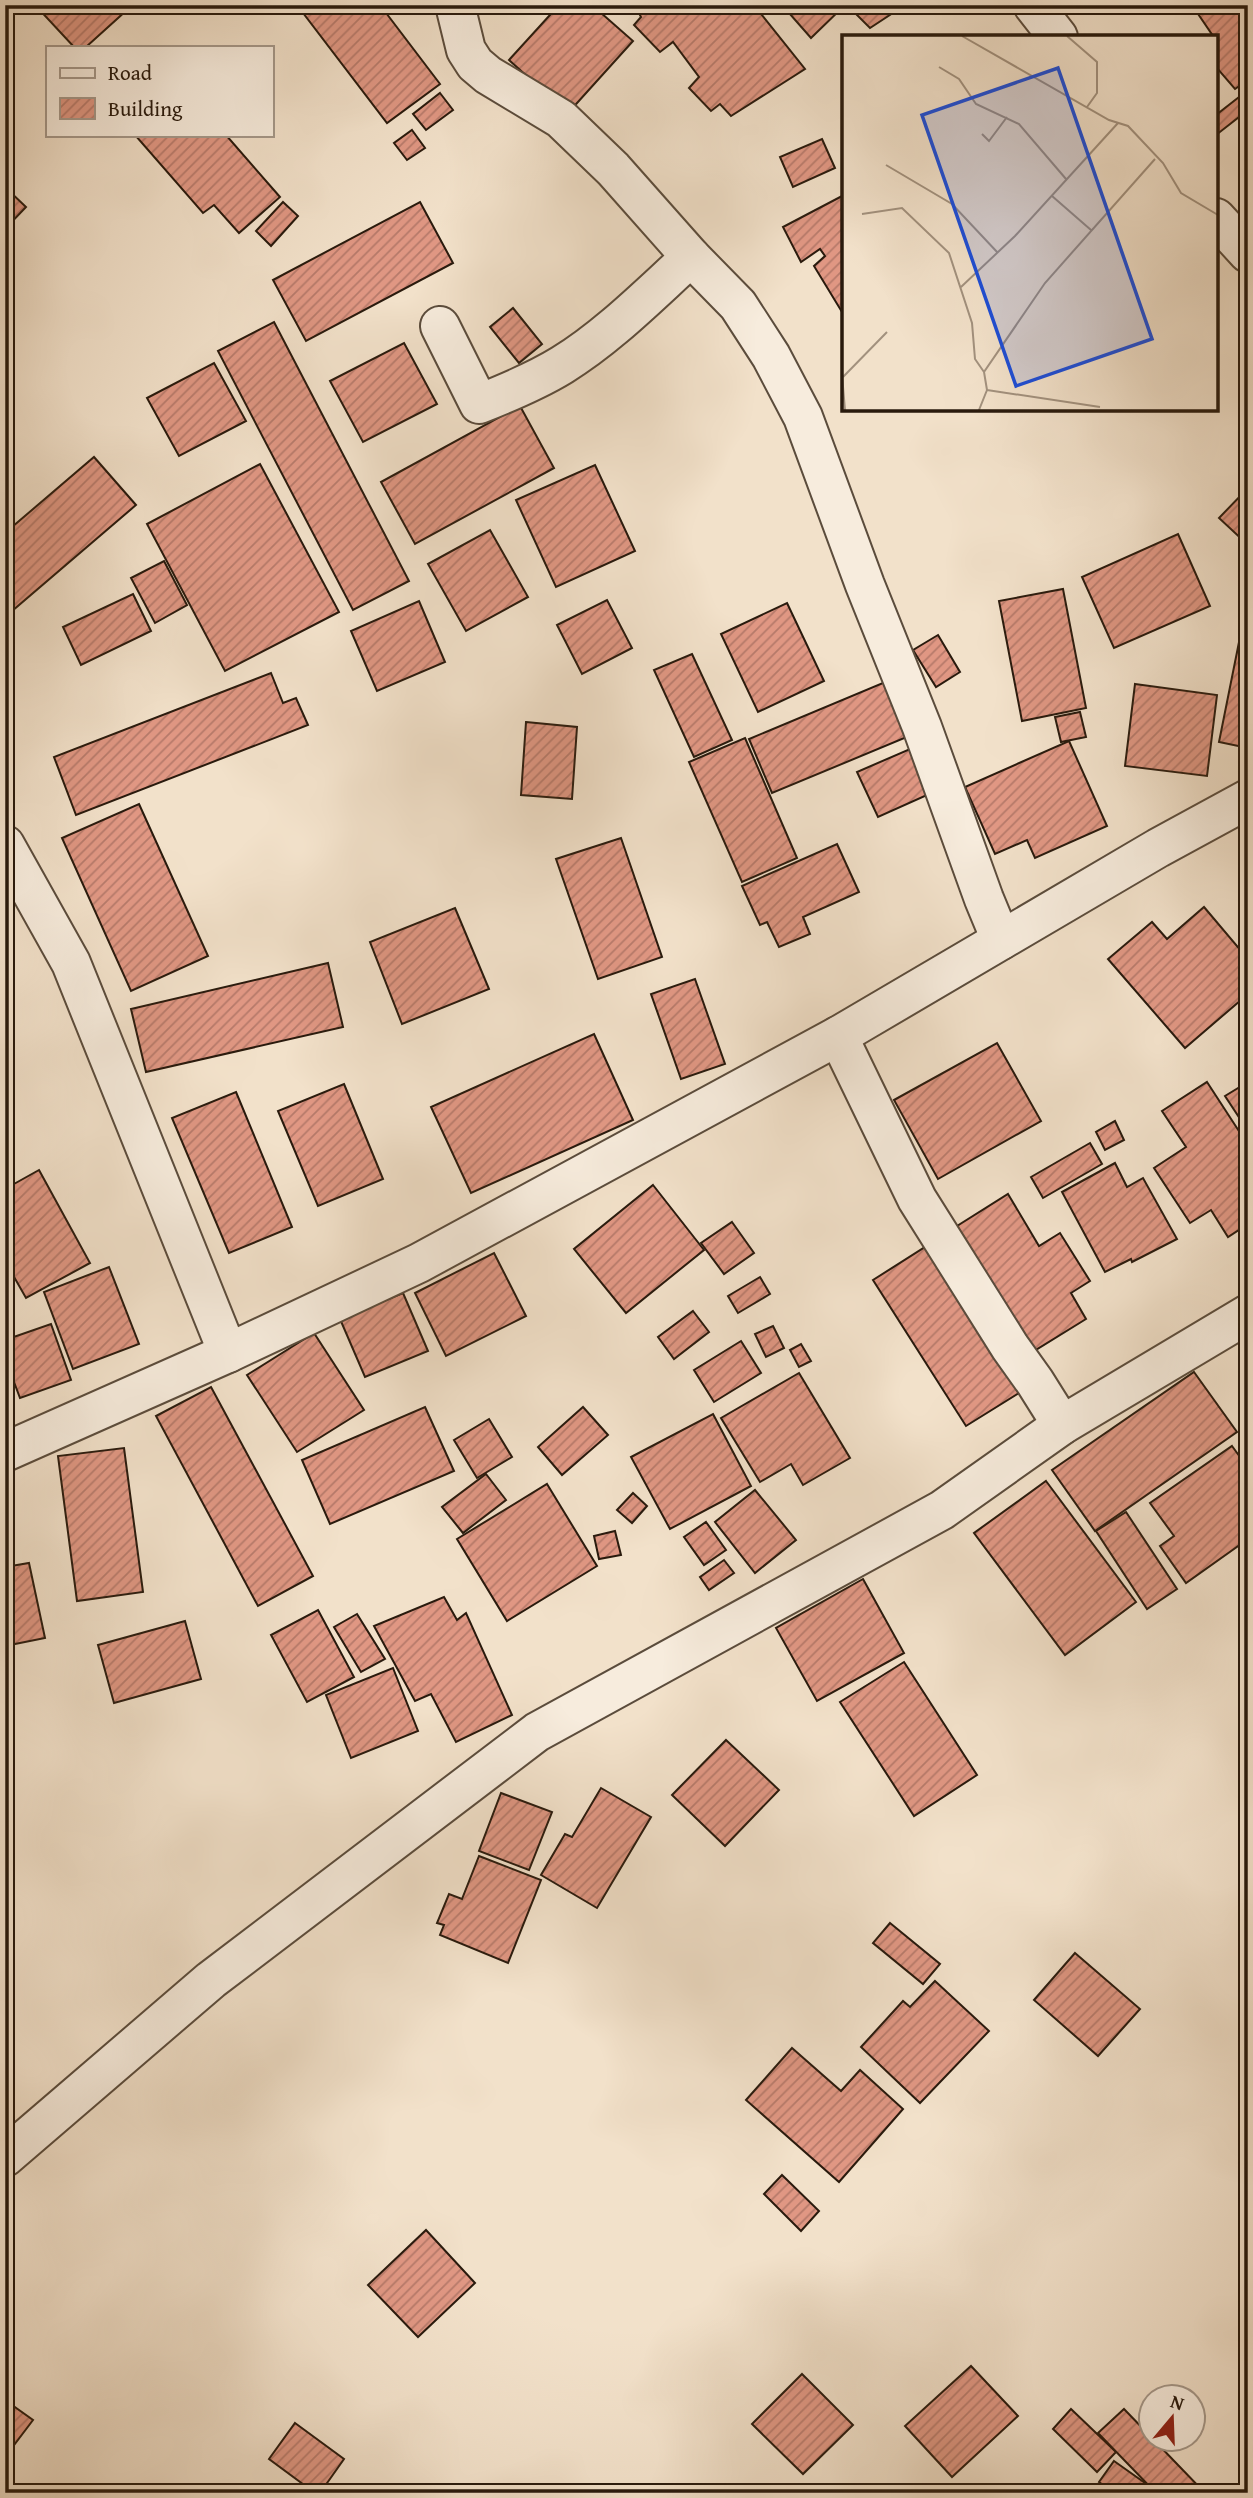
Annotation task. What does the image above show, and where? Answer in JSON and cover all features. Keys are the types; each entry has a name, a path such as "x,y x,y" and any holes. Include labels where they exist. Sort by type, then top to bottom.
{"street":[{"path":"455,5 466,50 475,64 488,75 561,119 614,169 691,257 738,305 771,356 803,417 1001,940"},
{"path":"1033,5 1056,35"},
{"path":"1218,220 1248,253"},
{"path":"440,326 479,404 515,390 563,364 617,323 691,257"},
{"path":"5,1452 419,1264 838,1036 1158,848 1248,799"},
{"path":"5,845 71,963 228,1353"},
{"path":"838,1036 916,1199 1062,1425"},
{"path":"5,2157 211,1980 537,1732 942,1510 1062,1425 1248,1314"}],"building":[{"path":"35,5 125,5 128,9 87,46 73,46"},
{"path":"297,5 380,5 440,84 387,123"},
{"path":"559,5 592,5 633,41 568,113 509,60"},
{"path":"635,5 754,5 805,69 731,116 720,104 711,111 689,88 699,77 673,42 660,52 634,25 641,17"},
{"path":"782,5 845,5 811,38"},
{"path":"847,5 905,5 870,28"},
{"path":"1192,5 1248,5 1248,80 1235,89 1218,69 1218,35 1212,35"},
{"path":"1248,90 1248,110 1218,133 1218,113"},
{"path":"440,93 453,110 426,130 413,114"},
{"path":"412,130 425,148 407,160 394,143"},
{"path":"136,136 227,136 280,197 239,233 214,205 203,213"},
{"path":"822,139 835,168 793,187 780,157"},
{"path":"5,187 26,207 5,229"},
{"path":"842,196 842,312 814,266 825,256 820,249 801,262 783,227"},
{"path":"283,202 298,216 271,246 256,231"},
{"path":"420,202 453,263 306,341 273,280"},
{"path":"513,308 542,344 519,363 490,327"},
{"path":"274,322 409,581 353,610 218,351"},
{"path":"404,343 437,404 363,442 330,381"},
{"path":"214,363 246,421 179,456 147,398"},
{"path":"520,406 554,468 415,544 381,482"},
{"path":"94,457 136,505 5,617 5,533"},
{"path":"260,464 339,612 225,671 147,524"},
{"path":"595,465 635,551 556,587 516,500"},
{"path":"1248,488 1248,545 1219,518"},
{"path":"490,530 528,597 466,631 428,564"},
{"path":"1178,534 1210,606 1114,648 1082,577"},
{"path":"164,561 187,605 155,623 131,578"},
{"path":"1063,589 1086,708 1022,721 999,601"},
{"path":"133,594 151,631 81,665 63,627"},
{"path":"607,600 632,648 582,674 557,625"},
{"path":"419,601 445,662 377,691 351,631"},
{"path":"787,603 824,681 758,712 721,634"},
{"path":"1241,632 1248,633 1248,748 1219,742"},
{"path":"938,635 960,672 936,687 913,650"},
{"path":"692,654 732,740 694,757 654,670"},
{"path":"271,673 283,703 296,698 308,725 76,815 54,757"},
{"path":"890,680 914,734 772,793 749,739"},
{"path":"1135,684 1217,695 1207,776 1125,766"},
{"path":"1080,712 1086,737 1061,742 1055,717"},
{"path":"526,722 577,727 572,799 521,795"},
{"path":"745,738 797,858 742,882 689,762"},
{"path":"1069,741 1107,826 1035,858 1027,840 995,854 965,787"},
{"path":"917,746 936,791 878,817 857,772"},
{"path":"139,804 208,956 131,991 62,838"},
{"path":"621,838 662,957 598,979 556,859"},
{"path":"837,844 859,892 803,917 810,934 779,947 767,922 760,925 742,886"},
{"path":"1204,907 1248,959 1248,994 1185,1048 1108,959 1152,922 1167,939"},
{"path":"455,908 489,989 402,1024 370,942"},
{"path":"328,963 343,1027 146,1072 131,1009"},
{"path":"695,979 725,1064 681,1079 651,994"},
{"path":"594,1034 633,1120 471,1193 431,1107"},
{"path":"997,1043 1041,1121 938,1179 894,1100"},
{"path":"1207,1082 1248,1145 1248,1224 1228,1237 1211,1210 1190,1223 1154,1168 1186,1147 1162,1111"},
{"path":"1248,1082 1248,1131 1225,1096"},
{"path":"344,1084 383,1179 318,1206 278,1111"},
{"path":"236,1092 292,1227 229,1253 172,1118"},
{"path":"1115,1121 1124,1140 1105,1150 1096,1132"},
{"path":"1090,1143 1102,1164 1043,1198 1031,1177"},
{"path":"1115,1163 1127,1187 1143,1178 1177,1239 1132,1262 1131,1259 1105,1272 1062,1192"},
{"path":"39,1170 90,1263 26,1298 5,1261 5,1189"},
{"path":"653,1185 704,1250 626,1313 574,1249"},
{"path":"1008,1194 1039,1246 1060,1233 1090,1281 1071,1293 1086,1319 1034,1351 957,1226"},
{"path":"732,1222 754,1253 724,1274 701,1243"},
{"path":"933,1242 1027,1388 966,1426 873,1280"},
{"path":"494,1253 526,1316 446,1356 415,1293"},
{"path":"109,1267 139,1344 73,1369 44,1292"},
{"path":"760,1277 770,1294 738,1313 728,1296"},
{"path":"403,1293 428,1351 365,1377 340,1319"},
{"path":"693,1311 709,1332 674,1359 658,1337"},
{"path":"51,1324 71,1380 20,1398 5,1358 5,1340"},
{"path":"773,1326 784,1348 766,1357 755,1334"},
{"path":"314,1333 364,1410 297,1452 247,1375"},
{"path":"741,1341 761,1373 714,1402 694,1370"},
{"path":"801,1344 811,1361 799,1367 790,1350"},
{"path":"1194,1372 1237,1432 1095,1531 1052,1470"},
{"path":"799,1373 850,1458 803,1485 791,1464 760,1482 721,1418"},
{"path":"211,1387 313,1576 258,1606 156,1416"},
{"path":"425,1407 454,1471 330,1524 302,1460"},
{"path":"583,1407 608,1435 562,1475 538,1447"},
{"path":"713,1414 751,1486 670,1529 631,1457"},
{"path":"489,1419 512,1457 477,1478 454,1440"},
{"path":"1232,1446 1248,1468 1248,1539 1186,1583 1160,1546 1174,1536 1150,1503"},
{"path":"124,1448 143,1592 77,1601 58,1456"},
{"path":"486,1474 506,1500 463,1533 442,1507"},
{"path":"1046,1481 1136,1602 1065,1655 974,1533"},
{"path":"547,1484 597,1566 507,1621 457,1539"},
{"path":"755,1490 796,1540 755,1573 715,1522"},
{"path":"633,1493 647,1506 632,1523 617,1510"},
{"path":"1126,1512 1177,1589 1147,1609 1096,1531"},
{"path":"706,1522 726,1550 704,1565 684,1537"},
{"path":"615,1531 621,1555 599,1559 594,1536"},
{"path":"724,1560 734,1573 709,1590 700,1577"},
{"path":"29,1563 45,1638 5,1646 5,1567"},
{"path":"863,1579 904,1653 817,1701 776,1628"},
{"path":"444,1597 457,1620 466,1613 512,1715 456,1742 431,1694 415,1701 374,1626"},
{"path":"318,1610 354,1677 307,1702 271,1635"},
{"path":"357,1614 385,1659 361,1672 334,1627"},
{"path":"185,1621 201,1679 114,1703 98,1645"},
{"path":"904,1662 977,1775 914,1816 840,1702"},
{"path":"393,1668 418,1731 351,1758 326,1695"},
{"path":"726,1740 779,1790 725,1846 672,1795"},
{"path":"601,1788 651,1817 597,1908 541,1875 565,1834 572,1837"},
{"path":"501,1793 552,1812 529,1870 479,1851"},
{"path":"479,1856 541,1880 508,1963 440,1935 444,1925 437,1923 449,1894 462,1899"},
{"path":"890,1923 940,1964 923,1984 873,1943"},
{"path":"1075,1953 1140,2009 1098,2056 1034,2000"},
{"path":"935,1981 989,2031 920,2103 861,2047 903,2001 910,2007"},
{"path":"792,2048 841,2091 860,2070 903,2109 839,2182 746,2100"},
{"path":"782,2175 819,2211 801,2231 764,2194"},
{"path":"426,2230 475,2283 418,2337 368,2285"},
{"path":"971,2366 1018,2416 952,2477 905,2426"},
{"path":"802,2374 853,2425 803,2474 752,2424"},
{"path":"5,2400 33,2420 5,2457"},
{"path":"1071,2409 1116,2452 1097,2472 1053,2429"},
{"path":"1124,2409 1138,2424 1138,2452 1165,2452 1205,2493 1156,2493 1098,2433"},
{"path":"295,2423 344,2459 320,2493 315,2493 269,2459"},
{"path":"1114,2461 1145,2483 1138,2493 1114,2493 1099,2482"}]}
